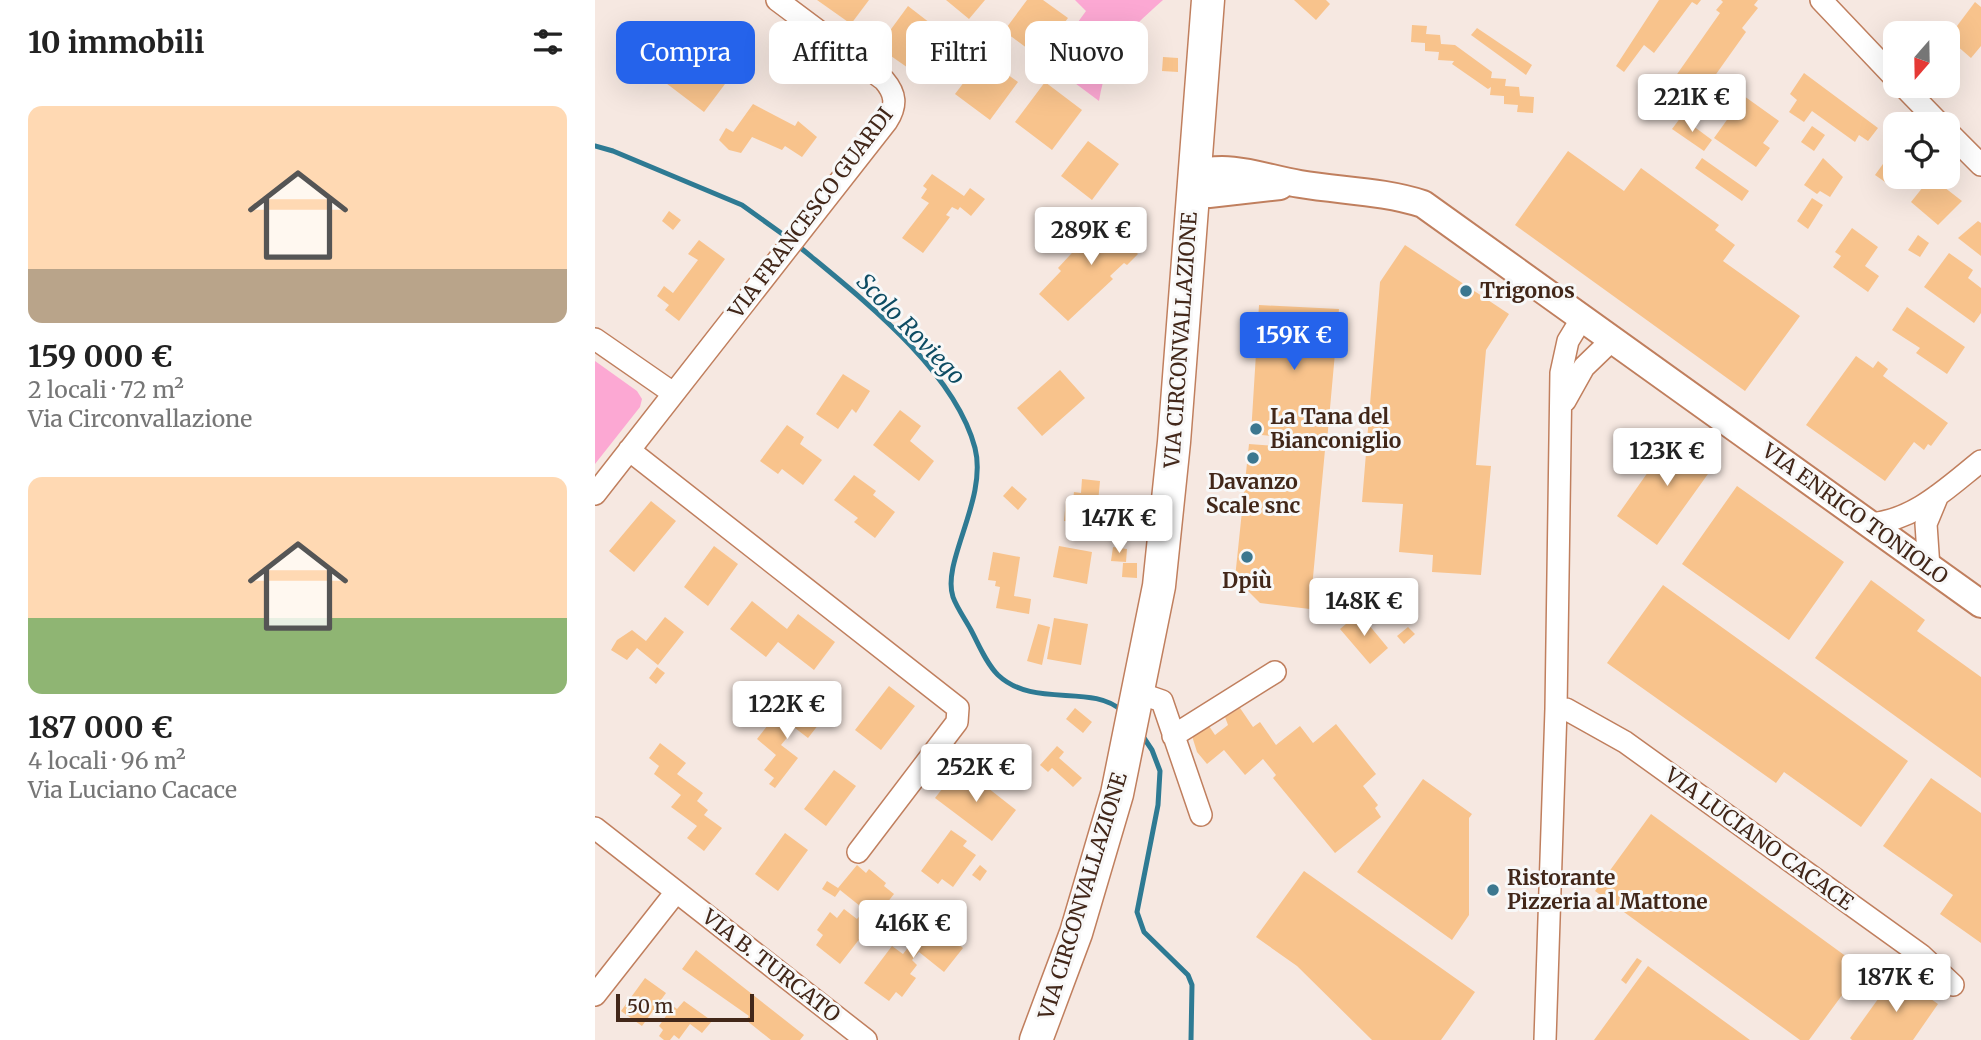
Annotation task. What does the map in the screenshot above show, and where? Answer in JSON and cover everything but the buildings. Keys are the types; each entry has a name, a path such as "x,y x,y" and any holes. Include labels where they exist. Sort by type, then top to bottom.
{"main road":[{"name":"VIA CIRCONVALLAZIONE","path":"1036,1040 1076,933 1128,748 1159,586 1174,442 1208,0"}],"street":[{"name":"VIA FRANCESCO GUARDI","path":"595,494 772,264 887,121 895,99 884,80 777,0"},
{"path":"1821,0 1883,65"},
{"path":"1915,98 1928,112"},
{"name":"VIA ENRICO TONIOLO","path":"1197,133 1242,170"},
{"path":"1960,144 1981,165"},
{"name":"VIA ENRICO TONIOLO","path":"1299,184 1209,194 1193,183 1211,169 1242,170 1299,184 1399,196 1423,204 1981,604"},
{"path":"1545,1040 1556,709 1563,410 1561,373 1567,341 1582,318"},
{"path":"595,339 673,393"},
{"path":"1563,410 1575,379 1612,340"},
{"path":"629,450 958,708 957,722 858,852"},
{"path":"1869,524 1886,523 1908,514 1938,495 1981,461"},
{"path":"1929,568 1926,524 1938,495"},
{"path":"1173,737 1275,672"},
{"path":"1138,696 1162,701 1201,815"},
{"name":"VIA LUCIANO CACACE","path":"1556,709 1566,709 1625,742 1921,955 1953,985"},
{"name":"VIA B. TURCATO","path":"595,828 866,1040"},
{"path":"595,995 676,892"}],"shaded area":[{"path":"1075,0 1163,0 1140,21 1079,21 1086,11"},
{"path":"1076,84 1103,84 1099,101"},
{"path":"595,361 637,391 642,399 640,407 595,464"}],"waterway":[{"name":"Scolo Roviego","path":"595,146 742,205 788,238"},
{"name":"Scolo Roviego","path":"796,244 901,335 947,390 964,418 975,448 977,468 971,508 953,566 951,583 953,597 990,665 1012,685 1028,691 1095,698 1122,711"},
{"name":"Scolo Roviego","path":"1142,735 1152,750 1160,771 1158,805 1137,912 1144,932 1188,975 1192,985 1191,1040"}],"place":[{"name":"Trigonos","path":"1466,291"},
{"name":"La Tana del Bianconiglio","path":"1256,429"},
{"name":"Davanzo Scale snc","path":"1253,458"},
{"name":"Dpiù","path":"1247,557"},
{"name":"Ristorante Pizzeria al Mattone","path":"1493,890"}]}
